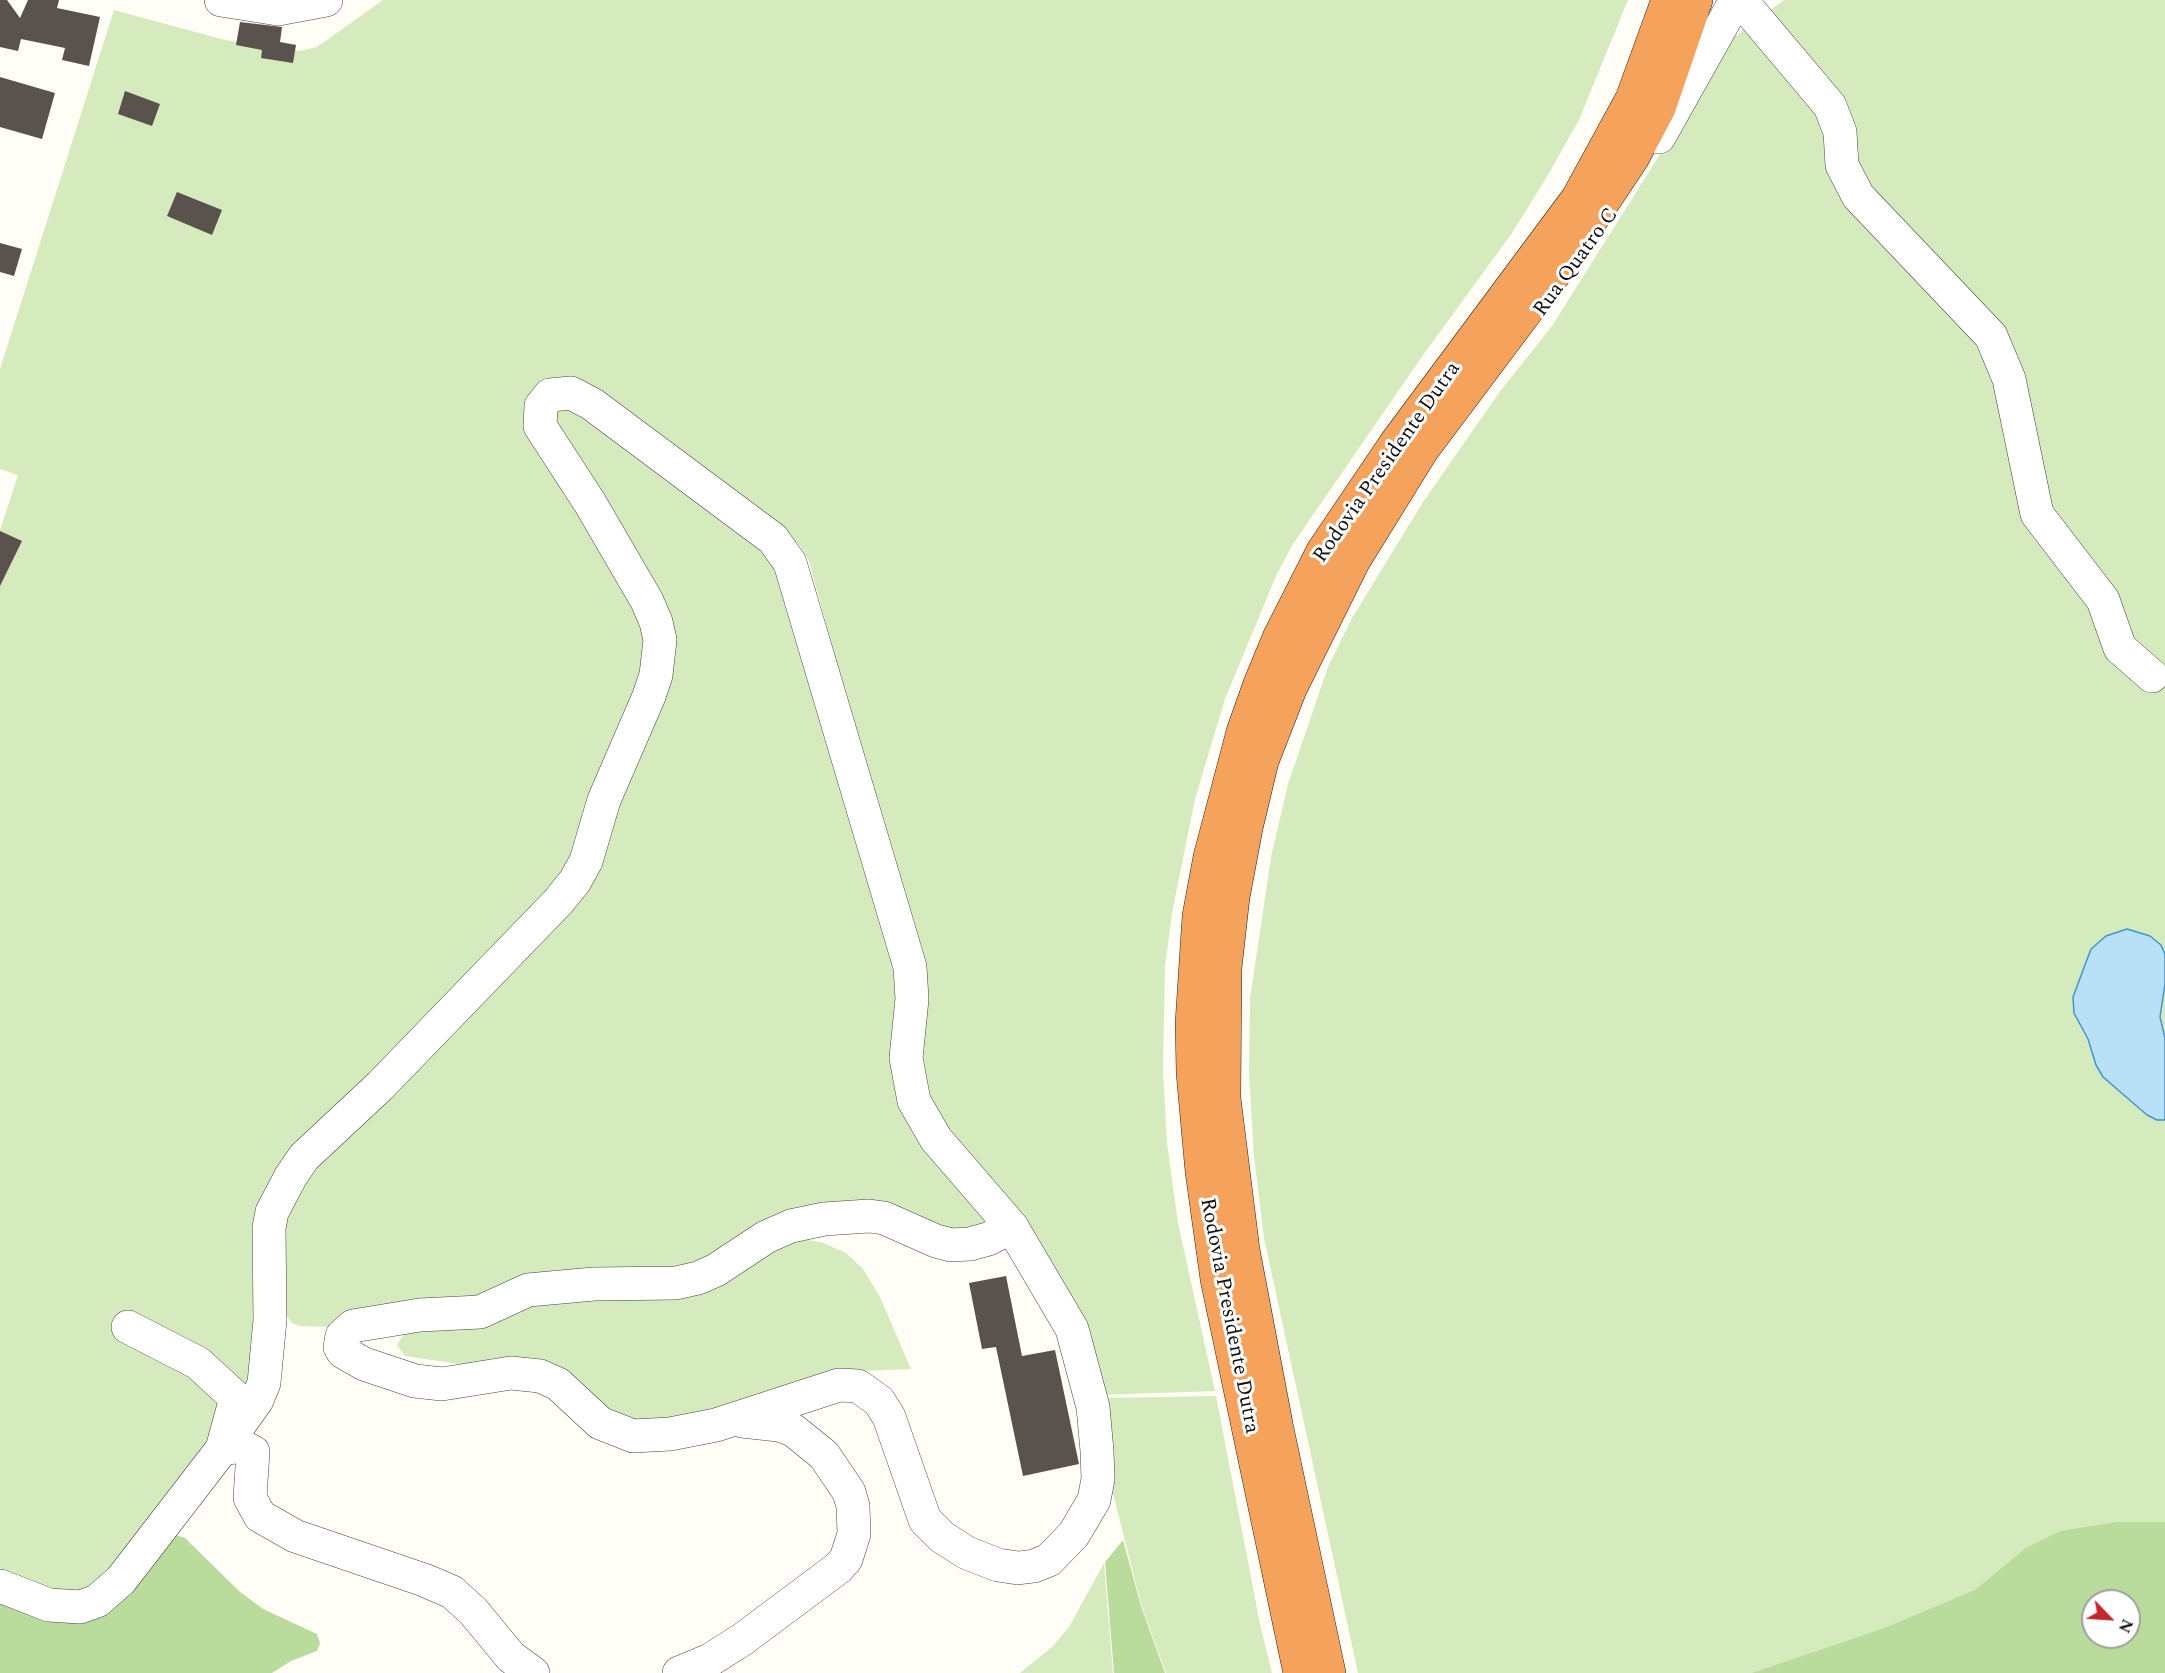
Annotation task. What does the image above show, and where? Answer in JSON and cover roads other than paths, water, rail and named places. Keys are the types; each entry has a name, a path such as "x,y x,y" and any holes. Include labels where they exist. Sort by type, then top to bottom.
{"highway":[{"name":"Rodovia Presidente Dutra","path":"1300,1673 1217,1279 1200,1160 1193,1073 1192,1023 1199,916 1210,857 1227,785 1257,693 1279,638 1323,551 1396,443 1578,198 1632,99 1668,0"},
{"name":"Rodovia Presidente Dutra","path":"1329,1673 1277,1429 1243,1250 1224,1098 1225,968 1233,897 1262,761 1290,689 1319,627 1354,560 1387,506 1422,450 1563,261 1633,157 1659,108 1696,0"}],"street":[{"path":"221,0 278,9 326,0"},
{"path":"1743,1 1830,106 1840,132 1842,165 1858,196 1991,336 2009,379 2037,514 2103,600 2120,648 2152,676"},
{"name":"Rua Quatro C","path":"1387,506 1537,318 1604,229 1636,178 1711,43 1743,1"},
{"path":"0,1586 49,1605 80,1607 97,1601 121,1580 222,1449 257,1400 264,1383 270,1320 269,1228 279,1195 304,1157 380,1086 558,902 575,881 586,861 604,800 656,675 660,640 647,601 590,503 540,426 541,406 550,395 571,393 592,404 773,539 790,563 910,967 912,999 906,1058 914,1101 936,1139 1012,1227 1072,1329 1093,1407 1098,1461 1094,1500 1074,1534 1049,1560 1034,1566 1017,1568 998,1565 968,1553 942,1537 925,1520 918,1505 902,1448 889,1417 879,1401 858,1386 839,1385 733,1420 670,1434 633,1436 600,1422 558,1384 540,1376 511,1373 442,1384 415,1381 349,1357 343,1352 339,1341 353,1326 420,1315 480,1312 528,1290 594,1284 676,1283 698,1278 716,1270 766,1237 791,1226 824,1218 869,1216 884,1218 936,1241 951,1245 970,1244 988,1239 1012,1227"},
{"path":"128,1327 198,1363 236,1398 222,1449"},
{"path":"679,1673 710,1660 832,1573 846,1558 854,1534 853,1506 849,1492 833,1466 815,1446 793,1430 779,1425 733,1420"},
{"path":"222,1449 242,1446 253,1452 250,1498 254,1509 260,1516 295,1536 424,1580 452,1592 473,1611 511,1657 533,1673"}],"water":[{"path":"2127,929 2150,936 2161,945 2165,954 2165,984 2160,1017 2165,1038 2165,1120 2157,1120 2147,1115 2103,1077 2096,1065 2088,1039 2074,1013 2073,997 2091,949 2106,936"}]}
